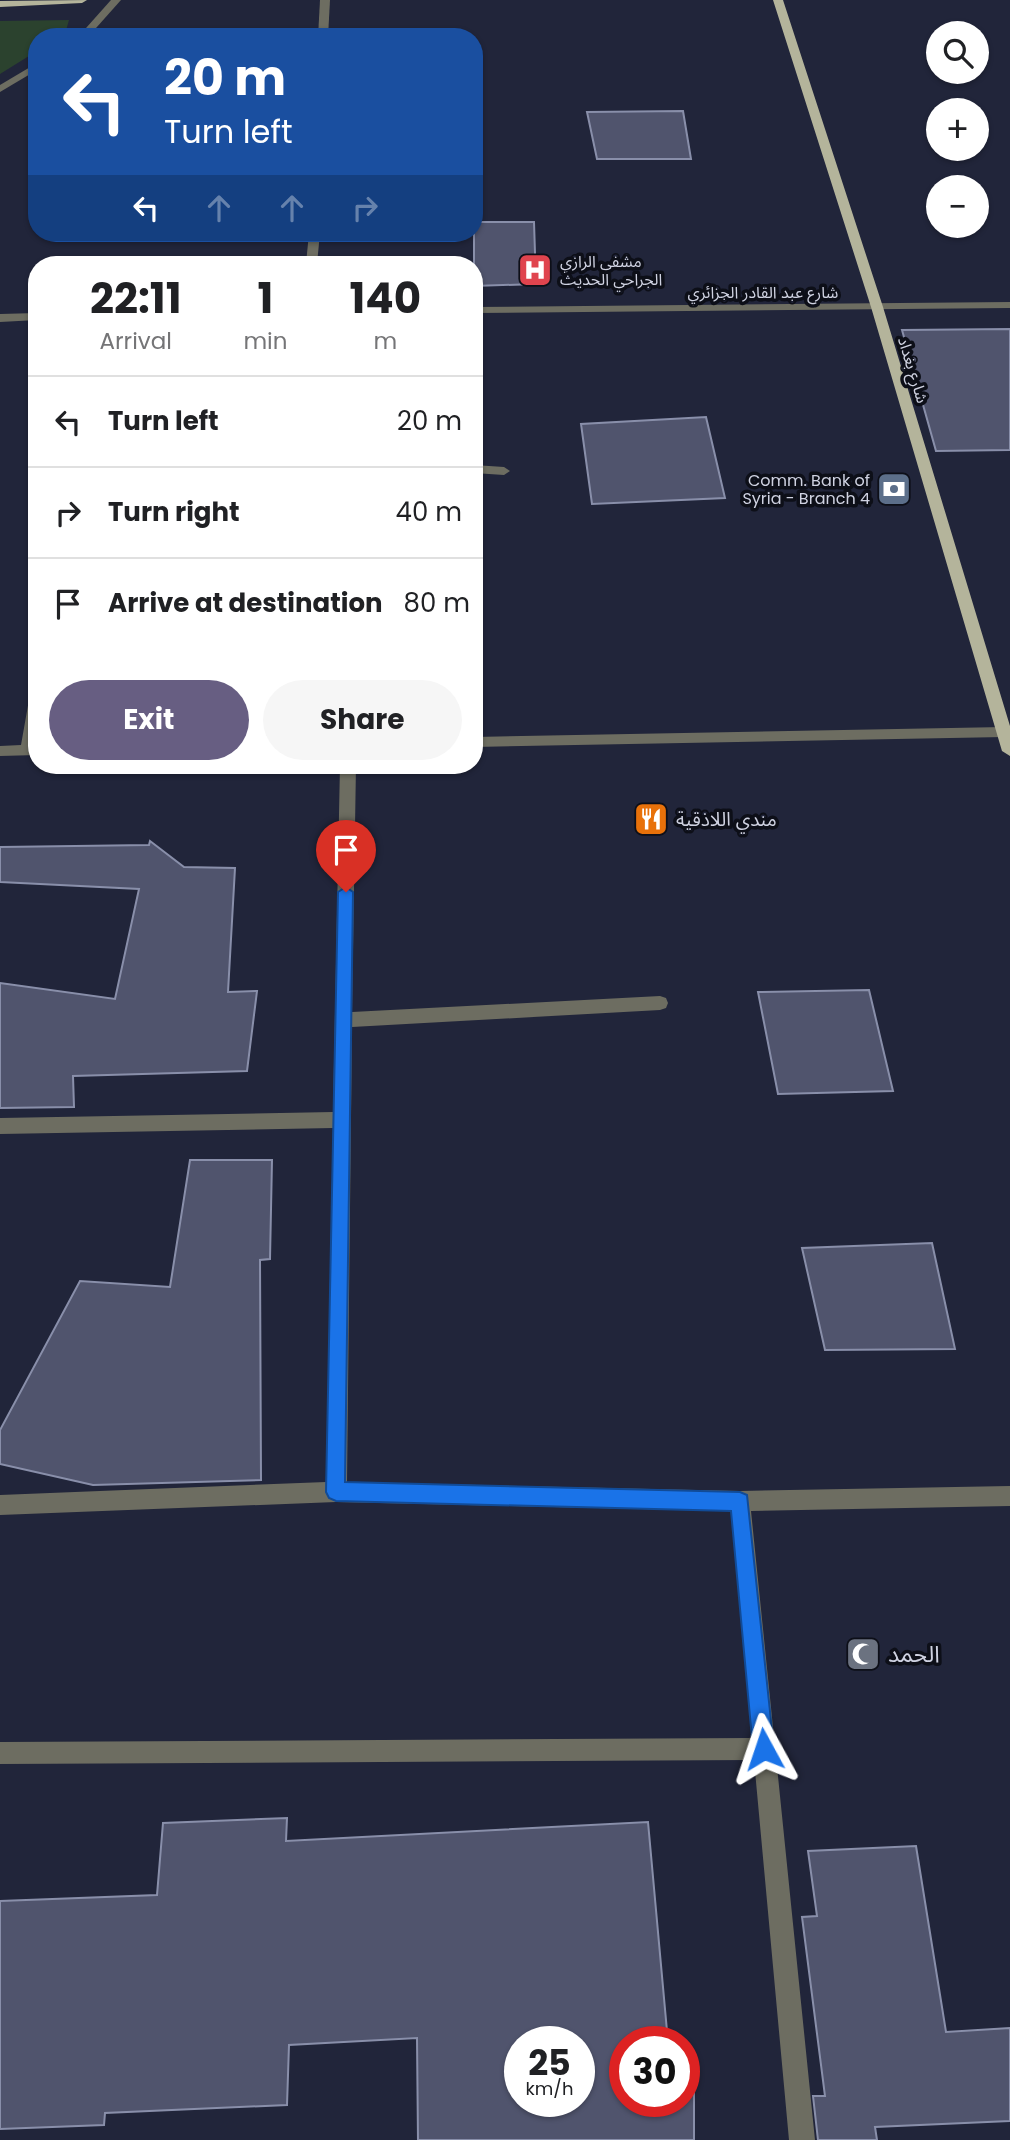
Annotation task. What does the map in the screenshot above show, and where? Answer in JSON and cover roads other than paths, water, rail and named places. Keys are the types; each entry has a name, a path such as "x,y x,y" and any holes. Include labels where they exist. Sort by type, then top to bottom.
{"main road":[{"path":"0,4 82,0"},
{"name":"شارع بغداد","path":"778,0 877,307 1007,732 1010,751"}],"street":[{"path":"91,28 116,0"},
{"path":"323,28 325,0"},
{"path":"0,89 28,71"},
{"name":"شارع عبد القادر الجزائري","path":"483,310 1010,305"},
{"path":"0,317 28,316"},
{"path":"483,470 504,471"},
{"path":"483,742 1007,732"},
{"path":"0,751 28,750"},
{"path":"336,1492 348,774"},
{"path":"343,1020 660,1003"},
{"path":"0,1126 342,1120"},
{"path":"0,1505 336,1492 740,1502 1010,1496"},
{"path":"740,1502 802,2140"},
{"path":"0,1754 764,1749"}],"place":[{"name":"مشفى الرازي الجراحي الحديث","path":"535,270"},
{"name":"Comm. Bank of Syria - Branch 4","path":"894,489"},
{"name":"مندي اللاذقية","path":"651,819"},
{"name":"الحمد","path":"863,1654"}]}
